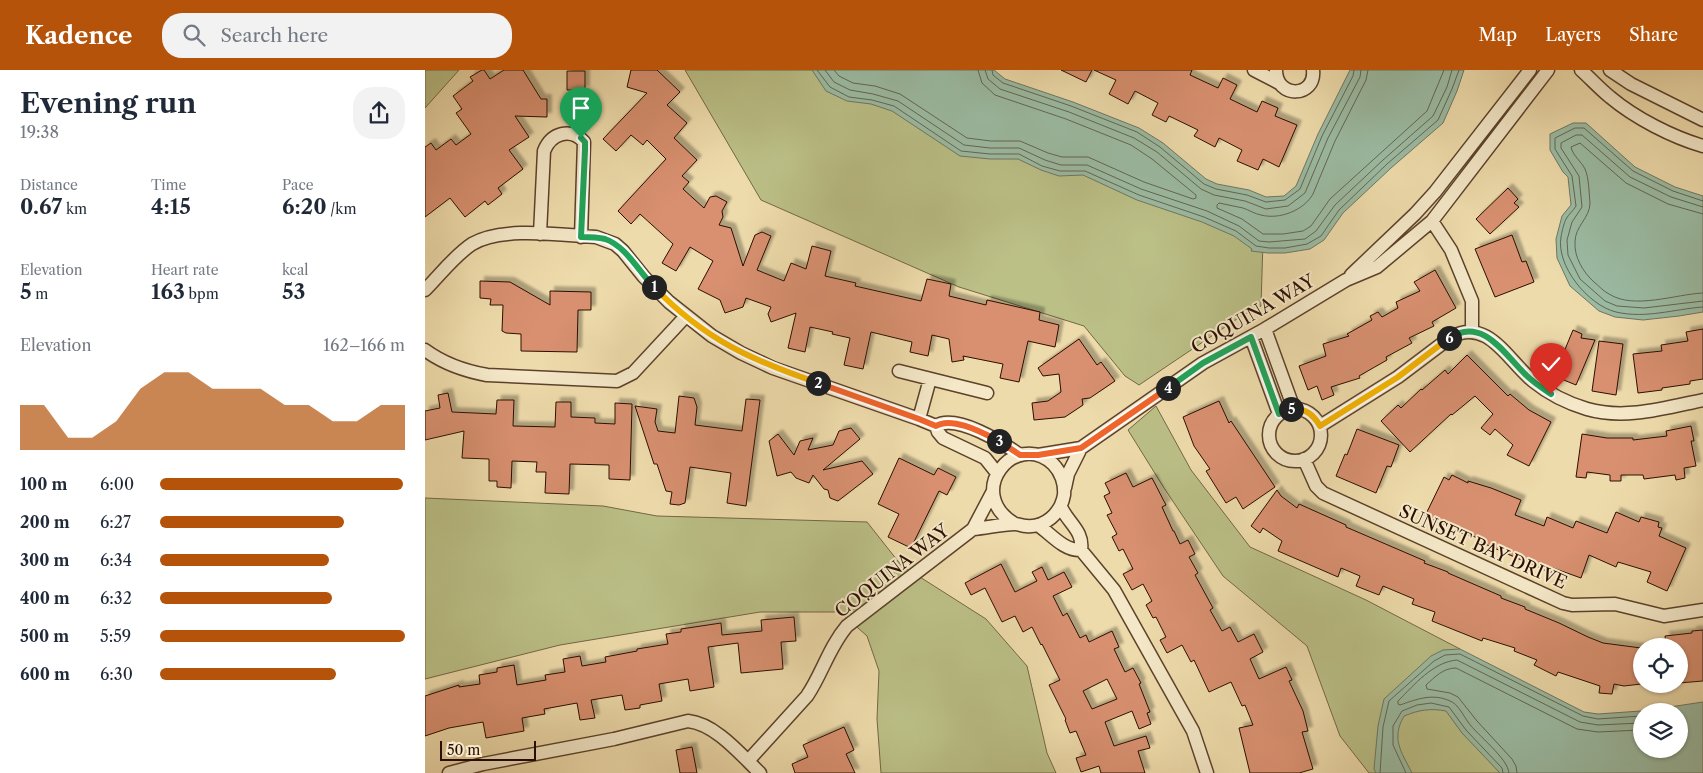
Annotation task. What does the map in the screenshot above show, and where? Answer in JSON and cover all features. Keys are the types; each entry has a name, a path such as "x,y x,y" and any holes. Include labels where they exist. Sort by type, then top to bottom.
{"street":[{"path":"1254,70 1279,83"},
{"path":"1276,70 1279,83 1283,88 1291,92 1304,90 1311,82 1313,70"},
{"name":"COQUINA WAY","path":"1346,280 1415,214 1441,184 1530,70"},
{"name":"COQUINA WAY","path":"1038,455 1081,448 1203,363 1265,330 1346,280 1377,267 1432,221 1548,70"},
{"path":"1581,70 1610,97 1637,115 1684,140 1703,146"},
{"path":"1610,70 1631,84 1703,120"},
{"path":"540,234 544,151 554,137 567,133 579,137 585,142 581,237"},
{"path":"1432,221 1451,250 1472,301 1472,330"},
{"path":"425,290 463,251 478,240 505,233 596,238 615,244 662,296 685,316 712,336 741,353 773,368 936,426 947,422 976,429 1001,442 1020,455"},
{"path":"425,350 449,365 487,375 617,381 633,373 685,316"},
{"path":"1265,330 1294,409"},
{"path":"1320,426 1398,377 1451,337 1459,332 1472,330 1485,334 1526,375 1551,394 1569,403 1609,413 1639,412 1703,400"},
{"path":"1251,337 1279,414"},
{"path":"899,371 987,394"},
{"path":"919,419 930,380"},
{"path":"1286,410 1302,410 1310,413 1316,419 1320,426 1321,435 1315,452 1304,459 1291,460 1283,458 1276,452 1271,445 1270,428 1279,414 1286,410"},
{"path":"936,426 943,438 985,458 997,473"},
{"path":"956,443 961,426"},
{"name":"COQUINA WAY","path":"1065,490 1068,474 1081,448"},
{"path":"1020,455 1038,455 1049,460 1057,468 1063,479 1065,490 1061,507 1051,518 1038,525 1015,524 999,511 994,501 993,491 997,473 1007,462 1020,455"},
{"name":"SUNSET BAY DRIVE","path":"1304,459 1316,486 1323,493 1563,603 1572,605 1615,604 1664,616 1703,610"},
{"name":"COQUINA WAY","path":"748,761 807,696 835,643 847,626 973,529 993,491"},
{"path":"1061,507 1082,542 1081,550 1113,590 1193,731 1207,773"},
{"name":"COQUINA WAY","path":"973,529 1015,524"},
{"path":"1038,525 1064,546 1074,550 1081,550"},
{"path":"449,773 483,764 614,739 688,721 706,725 761,773"}],"green space":[{"path":"425,70 459,70 425,108"},
{"path":"685,70 906,70 1263,241 1261,306 1237,319 1139,385 1125,376 1084,326 959,287 761,200"},
{"path":"1156,406 1191,470 1250,547 1366,600 1460,649 1513,766 1524,773 1369,773 1340,736 1307,646 1223,576 1128,430"},
{"path":"425,498 603,506 657,516 867,522 901,565 986,619 1027,666 1047,753 1056,773 881,773 877,719 879,671 867,636 840,612 760,612 560,645 425,679"}],"water":[{"path":"812,70 994,70 1005,79 1073,102 1139,128 1163,143 1206,179 1217,184 1249,190 1266,197 1284,196 1296,186 1318,134 1350,70 1464,70 1443,123 1343,213 1324,240 1310,249 1285,253 1268,253 1251,251 1252,249 1234,236 1202,222 1137,200 1083,175 1059,176 1018,159 960,156 892,111 871,104 847,101 826,91"},
{"path":"1573,123 1586,123 1635,167 1675,187 1703,196 1703,312 1643,320 1615,317 1599,311 1570,286 1557,258 1556,239 1562,216 1571,205 1568,177 1550,150 1550,134"},
{"path":"1460,649 1584,712 1598,714 1633,712 1633,758 1688,758 1688,704 1703,702 1703,773 1500,773 1462,733 1446,711 1430,710 1404,716 1400,724 1398,732 1399,745 1412,773 1376,773 1374,769 1378,726 1384,699 1431,656 1443,650"}],"building":[{"path":"482,70 490,79 504,70 523,70 541,99 547,99 547,117 515,116 529,137 509,150 523,169 498,188 502,194 488,205 485,201 465,217 450,198 425,217 425,147 431,143 436,150 451,139 456,145 471,134 456,113 462,109 453,96 473,81 470,77"},
{"path":"631,70 657,70 680,92 667,105 687,123 674,138 697,160 682,176 689,182 683,189 704,208 710,197 716,196 727,202 722,211 723,217 719,225 731,228 743,266 755,235 762,232 771,236 757,270 784,281 791,263 806,269 812,246 831,251 825,276 856,283 855,286 921,301 927,279 951,284 949,296 986,305 987,300 1040,312 1039,320 1059,325 1055,347 1028,341 1019,382 1000,378 1003,364 963,356 964,360 952,362 949,339 932,335 928,356 910,352 912,342 871,332 863,369 844,365 850,338 832,334 833,332 810,327 805,352 788,348 796,313 771,322 768,314 771,307 746,298 743,307 725,313 720,300 698,289 713,261 690,247 676,271 662,263 673,244 640,214 631,224 618,211 666,159 647,140 643,145 631,135 616,151 603,139 647,93 627,87"},
{"path":"1061,70 1092,70 1086,82"},
{"path":"1094,70 1192,70 1190,75 1218,88 1223,78 1237,85 1230,99 1257,112 1262,101 1278,108 1275,116 1297,125 1279,167 1263,159 1258,170 1237,161 1242,150 1219,138 1215,147 1194,136 1198,130 1169,116 1166,122 1152,115 1158,103 1135,91 1128,104 1109,94 1116,80"},
{"path":"567,71 585,71 585,90 567,90"},
{"path":"1508,188 1518,199 1514,203 1519,207 1490,234 1476,219"},
{"path":"1512,235 1522,262 1526,261 1534,282 1495,297 1475,249"},
{"path":"1435,270 1456,308 1432,322 1434,326 1409,338 1412,343 1386,357 1387,360 1359,376 1360,378 1331,387 1334,395 1322,400 1317,386 1308,390 1299,366 1326,356 1323,344 1349,336 1347,334 1372,320 1370,316 1378,312 1382,317 1398,308 1396,302 1420,291 1414,282"},
{"path":"480,281 510,282 550,305 550,291 591,292 591,310 578,310 577,352 521,351 521,334 502,331 503,305 490,305 491,299 480,298"},
{"path":"1703,329 1703,379 1690,381 1690,384 1638,393 1633,354 1662,351 1661,345 1688,341 1686,332"},
{"path":"1573,330 1582,334 1581,338 1595,340 1576,385 1554,376"},
{"path":"1079,339 1097,365 1101,362 1115,381 1090,398 1082,399 1083,405 1065,417 1034,420 1032,403 1048,401 1061,392 1059,374 1043,376 1038,368"},
{"path":"1599,341 1623,344 1616,395 1592,391"},
{"path":"1467,355 1508,396 1510,394 1529,410 1551,422 1529,466 1507,455 1513,445 1495,429 1490,435 1481,428 1493,414 1475,396 1451,414 1410,452 1381,421 1398,405 1401,408 1445,370 1448,374"},
{"path":"448,393 452,412 496,414 497,400 514,400 513,426 555,427 556,402 571,402 571,417 595,418 595,423 615,424 615,403 632,404 630,480 609,479 609,465 570,464 569,494 545,493 546,472 536,472 537,462 512,461 511,488 497,487 497,481 489,481 489,459 462,458 464,431 425,440 425,411 440,408 438,395"},
{"path":"679,396 694,398 697,407 695,425 742,431 746,399 760,400 746,506 727,503 731,473 690,467 685,503 679,505 670,504 672,492 666,491 657,464 654,464 635,406 657,409 655,422 658,431 675,433"},
{"path":"1219,401 1229,423 1231,421 1275,487 1243,509 1236,497 1226,503 1206,471 1210,469 1194,446 1183,417"},
{"path":"1691,426 1694,441 1691,441 1696,466 1684,468 1685,478 1676,480 1675,475 1644,479 1643,475 1621,475 1621,481 1610,481 1610,475 1587,472 1586,478 1576,477 1582,434 1607,438 1633,438 1633,440 1667,436 1666,431"},
{"path":"851,428 860,439 823,470 862,461 873,474 838,501 830,498 828,490 824,489 813,475 809,483 796,478 791,472 777,476 769,441 778,434 794,455 800,441 813,438 808,450 833,445 839,431"},
{"path":"1357,429 1399,445 1391,467 1387,466 1376,493 1336,476"},
{"path":"899,458 934,475 938,468 956,477 947,495 939,491 911,548 888,537 899,514 878,504"},
{"path":"1126,473 1133,487 1152,478 1166,505 1162,507 1180,544 1188,540 1195,554 1189,557 1198,573 1195,575 1213,608 1210,610 1222,631 1230,627 1238,642 1254,634 1263,652 1250,659 1259,679 1286,667 1292,680 1289,681 1303,711 1308,731 1302,732 1313,769 1299,773 1250,773 1239,728 1253,725 1245,705 1242,706 1231,682 1209,692 1194,660 1191,662 1182,645 1167,653 1160,640 1166,637 1156,617 1153,618 1146,605 1152,601 1143,584 1132,590 1123,574 1133,569 1123,549 1119,551 1112,537 1117,534 1107,515 1112,513 1104,496 1110,493 1105,483"},
{"path":"1452,475 1468,483 1468,481 1491,488 1521,500 1515,515 1544,526 1547,517 1573,528 1576,521 1607,533 1616,512 1639,522 1641,517 1659,522 1658,527 1662,528 1659,536 1686,548 1667,591 1647,582 1651,572 1618,562 1616,567 1589,555 1581,578 1553,568 1551,573 1478,541 1479,538 1450,530 1450,528 1425,516 1444,477 1449,480"},
{"path":"1277,490 1281,496 1297,508 1299,504 1588,637 1603,643 1633,647 1633,685 1624,686 1614,684 1612,694 1599,693 1600,686 1558,672 1556,676 1534,665 1537,660 1514,651 1515,648 1483,638 1482,641 1432,621 1435,612 1412,604 1414,599 1383,586 1379,595 1356,586 1360,576 1341,568 1338,577 1278,551 1282,541 1263,528 1260,533 1251,526"},
{"path":"1001,564 1015,592 1037,581 1032,572 1042,567 1048,580 1064,572 1072,587 1053,596 1063,616 1067,613 1080,638 1086,635 1089,642 1112,631 1119,647 1114,649 1125,672 1133,668 1141,683 1139,684 1150,712 1147,713 1151,724 1139,729 1132,711 1105,722 1114,746 1146,736 1150,748 1138,751 1145,773 1101,773 1099,766 1081,772 1076,758 1086,755 1076,731 1070,733 1066,719 1049,685 1060,680 1032,627 1023,632 1015,616 1002,622 985,588 971,595 965,583","holes":["1107,679 1117,699 1092,709 1083,691"]},
{"path":"794,617 796,641 781,642 783,669 741,673 738,643 708,647 714,687 690,691 688,679 659,684 662,701 640,705 640,708 625,710 622,695 591,700 595,718 580,720 577,703 544,709 545,714 522,718 524,731 486,738 483,722 449,728 425,736 425,696 459,685 459,687 480,684 479,675 497,672 497,668 514,665 517,685 546,680 545,675 565,672 563,659 580,656 582,666 606,662 605,657 668,644 666,634 681,632 681,629 721,623 722,635 762,631 761,620"},
{"path":"1703,630 1703,681 1688,682 1688,638 1665,638 1665,636 1692,633 1692,631"},
{"path":"844,727 854,750 846,754 855,773 795,773 792,764 808,757 803,745"},
{"path":"692,747 697,773 680,773 676,750"}],"route":[{"path":"581,138 585,142 581,237 606,240 615,244 669,302 712,336 741,353 773,368 936,426 947,422 976,429 1001,442 1020,455 1038,455 1081,448 1203,363 1251,337 1279,414 1286,410 1302,410 1310,413 1320,426 1398,377 1451,337 1459,332 1472,330 1485,334 1526,375 1551,394"}]}
